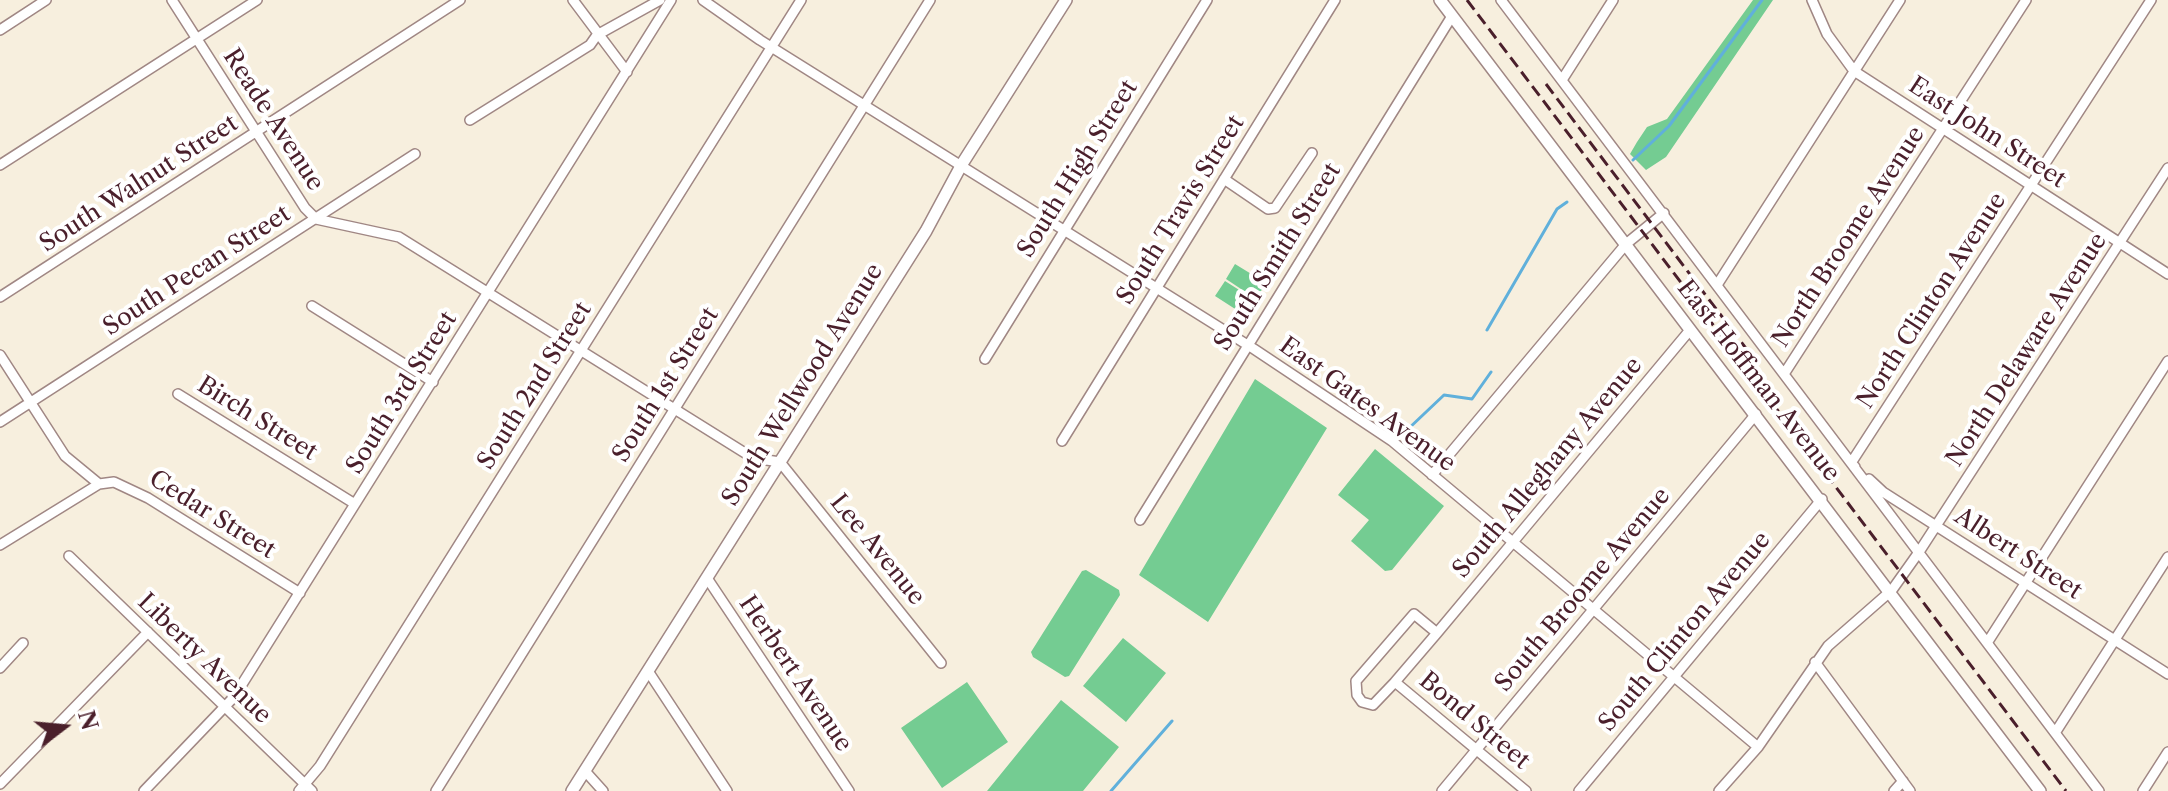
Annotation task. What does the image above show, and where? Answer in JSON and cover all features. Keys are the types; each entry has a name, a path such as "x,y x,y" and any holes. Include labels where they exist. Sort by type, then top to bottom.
{"main road":[{"name":"South Wellwood Avenue","path":"572,791 926,231 962,164 1066,0"},
{"name":"East Hoffman Avenue","path":"1440,0 1892,590 2040,791"}],"street":[{"path":"0,30 46,0"},
{"name":"Reade Avenue","path":"172,0 305,208 316,219 399,237 753,458 780,462"},
{"path":"0,165 257,0"},
{"name":"South Walnut Street","path":"0,297 460,0"},
{"path":"573,0 627,72"},
{"path":"470,120 590,45 597,35 660,0"},
{"name":"South 3rd Street","path":"144,791 226,707 671,0"},
{"name":"East Gates Avenue","path":"703,0 772,47 1157,287 1392,441 1758,747"},
{"name":"South 2nd Street","path":"305,789 801,0"},
{"name":"South 1st Street","path":"436,791 930,0"},
{"name":"South High Street","path":"985,359 1207,0"},
{"name":"South Travis Street","path":"1062,441 1335,0"},
{"name":"East Hoffman Avenue","path":"1501,0 2099,791"},
{"path":"1562,80 1613,0"},
{"name":"East John Street","path":"1812,0 1827,34 1854,71 2168,274"},
{"path":"1717,285 1900,0"},
{"name":"North Broome Avenue","path":"1784,374 2026,0"},
{"name":"North Clinton Avenue","path":"1851,463 2151,0"},
{"name":"South Smith Street","path":"1140,520 1246,344 1452,16"},
{"path":"1224,179 1272,209 1278,207 1312,153"},
{"name":"South Pecan Street","path":"0,422 415,154"},
{"name":"North Delaware Avenue","path":"1719,791 1758,747 1828,646 1892,590 1937,526 2168,168"},
{"path":"1432,475 1626,244 1664,213"},
{"path":"312,306 433,382"},
{"name":"South Alleghany Avenue","path":"1437,633 1414,614 1356,681 1356,690 1362,702 1370,706 1395,682 1437,633 1690,330"},
{"path":"0,355 65,456 99,484 0,545"},
{"path":"1987,643 2168,361"},
{"name":"Birch Street","path":"178,394 355,504"},
{"name":"South Broome Avenue","path":"1442,791 1756,414"},
{"name":"Lee Avenue","path":"780,462 941,663"},
{"name":"Albert Street","path":"1851,463 1883,492 2168,674"},
{"name":"Cedar Street","path":"99,484 114,482 128,487 300,593"},
{"name":"South Clinton Avenue","path":"1579,791 1822,499"},
{"name":"Liberty Avenue","path":"69,556 226,707 305,789"},
{"path":"2055,733 2168,557"},
{"name":"Herbert Avenue","path":"707,578 849,791"},
{"path":"0,784 148,632"},
{"path":"0,668 23,643"},
{"path":"1815,662 1910,791"},
{"path":"648,671 727,791"},
{"name":"Bond Street","path":"1395,682 1526,791"},
{"path":"2143,791 2168,752"},
{"path":"585,771 603,791"},
{"path":"1894,791 1903,781"}],"green space":[{"path":"1753,0 1773,0 1666,157 1646,170 1630,154 1637,142 1647,127 1667,119"},
{"path":"1235,264 1266,283 1256,299 1226,279"},
{"path":"1225,281 1255,300 1246,316 1215,296"},
{"path":"1255,379 1327,428 1208,622 1139,575"},
{"path":"1375,449 1444,506 1392,570 1385,571 1351,541 1369,520 1338,495"},
{"path":"1086,570 1119,590 1120,595 1069,676 1065,677 1033,657 1031,652 1082,571"},
{"path":"1123,638 1166,673 1126,722 1083,686"},
{"path":"967,682 1008,742 942,788 901,728"},
{"path":"1061,700 1119,747 1083,791 987,791"}],"waterway":[{"path":"1633,160 1669,126 1762,0"},
{"path":"1487,330 1557,209 1567,202"},
{"path":"1406,431 1444,395 1472,399 1491,372"},
{"path":"1111,791 1172,721"}],"railway":[{"path":"1467,0 2066,791"},
{"path":"1546,84 1751,355"}]}
